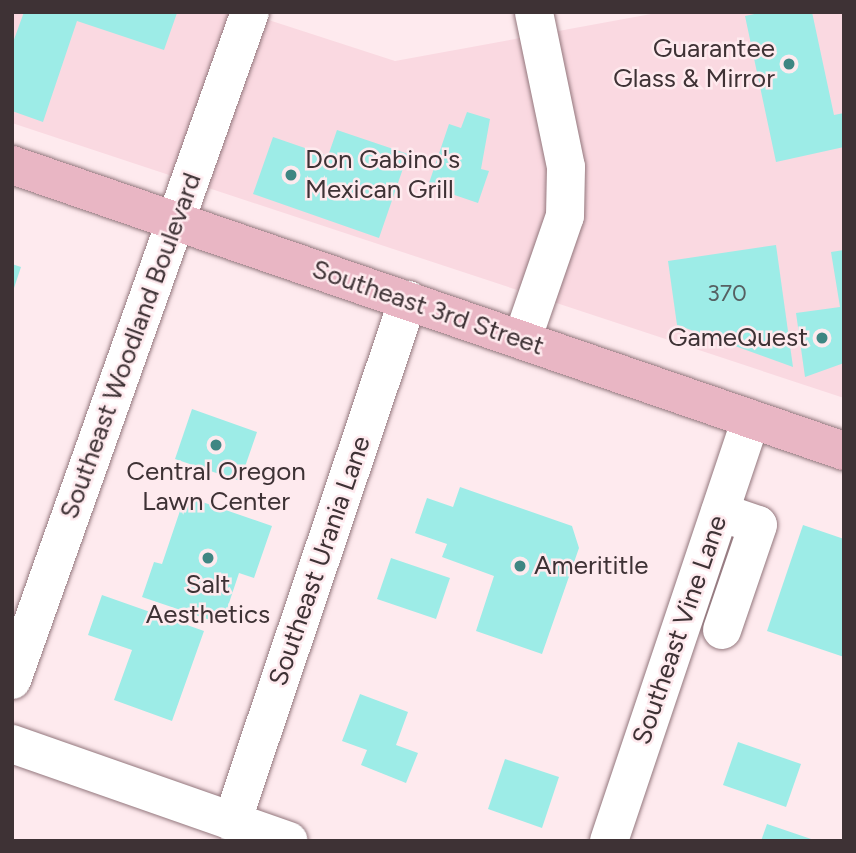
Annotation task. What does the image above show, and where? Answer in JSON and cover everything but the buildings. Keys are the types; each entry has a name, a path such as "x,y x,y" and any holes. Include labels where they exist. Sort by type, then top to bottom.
{"main road":[{"name":"Southeast 3rd Street","path":"12,165 844,451"}],"street":[{"name":"Southeast Woodland Boulevard","path":"12,680 250,12"},
{"path":"522,340 565,216 566,167 534,12"},
{"name":"Southeast Urania Lane","path":"232,822 408,300"},
{"name":"Southeast Vine Lane","path":"609,841 751,419"},
{"path":"720,512 758,525 722,630"},
{"path":"12,744 289,841"}],"shaded area":[{"path":"12,12 244,12 395,61 662,12 844,12 844,398 12,123"}],"place":[{"name":"Guarantee Glass & Mirror","path":"789,64"},
{"name":"Don Gabino's Mexican Grill","path":"291,175"},
{"name":"GameQuest","path":"822,338"},
{"name":"Central Oregon Lawn Center","path":"216,445"},
{"name":"Salt Aesthetics","path":"208,558"},
{"name":"Amerititle","path":"520,566"}]}
